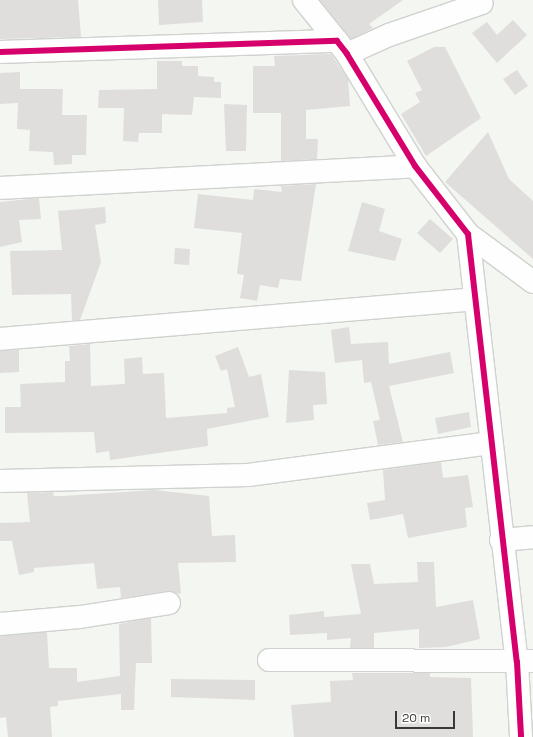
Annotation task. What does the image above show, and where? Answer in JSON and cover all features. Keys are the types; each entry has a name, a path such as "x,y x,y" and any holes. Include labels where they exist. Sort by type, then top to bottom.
{"street":[{"path":"304,0 342,47 415,166 468,234 533,282"},
{"path":"0,52 342,47 389,35 482,3"},
{"path":"0,188 415,166"},
{"path":"468,234 501,540 525,662 521,737"},
{"path":"0,339 475,299"},
{"path":"0,480 248,475 491,443"},
{"path":"501,540 533,537"},
{"path":"0,624 80,618 169,603"},
{"path":"269,660 525,662"}],"building":[{"path":"0,0 78,0 81,37 0,39"},
{"path":"158,0 202,0 203,22 159,25"},
{"path":"320,0 403,0 369,24 373,28 351,39"},
{"path":"513,20 527,35 497,63 472,33 487,22 497,35"},
{"path":"434,47 445,47 481,118 426,156 401,114 420,102 415,93 422,90 407,61"},
{"path":"331,54 348,79 350,106 306,110 306,139 318,139 317,159 281,161 281,113 253,113 253,66 275,66 274,56"},
{"path":"157,61 182,61 182,66 198,66 198,76 214,77 214,82 221,82 221,98 194,97 192,115 162,114 162,133 139,133 138,142 123,141 124,108 98,108 99,90 157,89"},
{"path":"517,70 528,86 515,95 503,79"},
{"path":"20,72 20,89 63,89 62,115 87,115 86,155 72,155 72,164 54,165 53,152 29,151 30,130 17,129 18,103 0,104 0,73"},
{"path":"224,104 247,105 246,151 226,151"},
{"path":"488,132 509,179 533,201 533,259 445,182"},
{"path":"316,184 301,281 280,279 278,288 260,285 257,301 240,298 244,275 237,274 242,233 194,228 198,194 253,200 254,189 282,192 281,186"},
{"path":"39,198 41,219 19,220 22,242 0,247 0,202"},
{"path":"362,202 385,209 379,231 402,239 395,261 348,251"},
{"path":"105,207 106,223 95,225 101,262 80,320 72,320 71,294 12,295 10,251 62,250 58,211"},
{"path":"430,219 453,239 440,253 417,233"},
{"path":"175,248 190,249 189,265 174,264"},
{"path":"349,327 351,344 388,342 389,364 450,352 454,373 389,386 403,442 378,445 373,421 380,420 371,382 364,383 362,360 335,363 331,330"},
{"path":"90,344 91,386 125,384 124,359 142,357 143,374 164,373 166,418 227,413 227,408 235,407 227,369 221,371 215,356 238,347 249,377 261,374 269,417 207,429 208,446 110,460 109,451 96,453 94,432 5,433 5,407 21,407 20,384 65,382 65,361 70,361 69,346"},
{"path":"19,350 19,372 0,373 0,351"},
{"path":"289,370 325,372 327,404 313,405 314,420 286,423"},
{"path":"469,412 471,427 438,434 435,418"},
{"path":"441,462 443,478 468,475 473,507 465,508 467,527 408,538 403,514 370,520 367,503 385,500 383,470"},
{"path":"154,490 209,496 212,536 235,535 236,562 178,563 181,594 167,591 121,598 120,587 97,589 94,563 34,568 34,572 19,575 12,541 0,541 0,523 30,522 27,493 53,492 54,496 63,496"},
{"path":"417,562 434,562 436,607 473,600 480,639 446,647 419,648 419,629 374,633 374,648 350,648 351,638 327,640 327,633 290,635 289,615 324,611 324,617 361,614 351,564 370,564 374,584 418,582"},
{"path":"151,618 152,663 136,663 134,710 121,710 121,694 58,701 58,706 50,707 52,737 8,737 6,717 0,718 0,636 47,632 49,668 77,668 77,682 120,676 119,624"},
{"path":"352,673 430,673 430,677 471,678 473,737 294,737 291,705 331,702 330,681 353,680"},
{"path":"171,679 255,680 255,700 171,697"}],"cycle path":[{"path":"0,52 337,41 347,54 415,166 468,234 517,662 521,737"}]}
